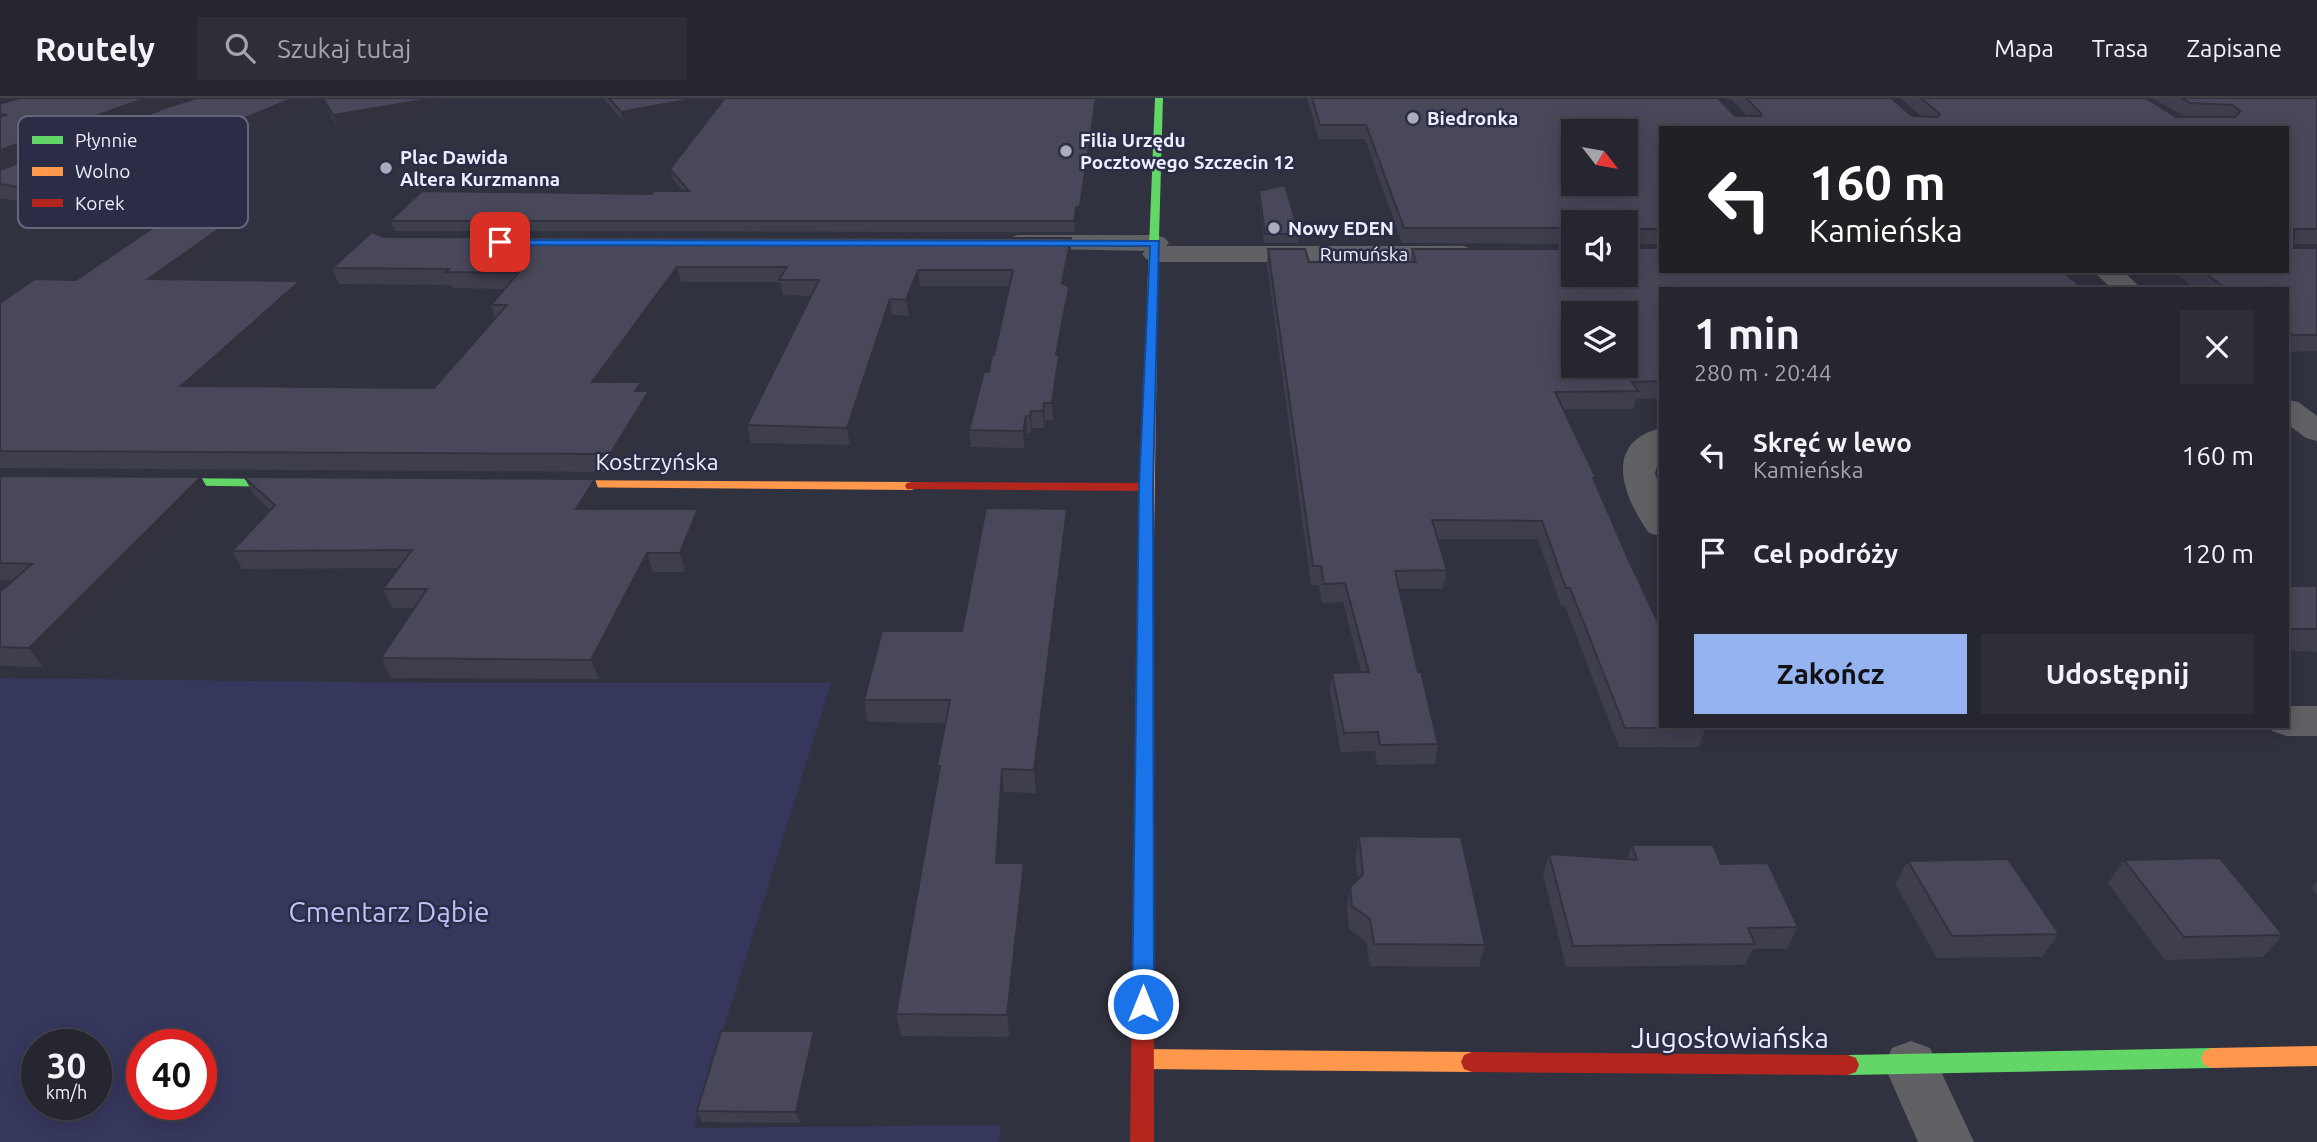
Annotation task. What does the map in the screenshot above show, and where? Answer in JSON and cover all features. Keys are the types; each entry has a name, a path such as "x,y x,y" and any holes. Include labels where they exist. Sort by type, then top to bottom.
{"street":[{"path":"1142,1142 1146,487 1158,98"},
{"name":"Rumuńska","path":"999,243 1155,249 1492,254"},
{"path":"2109,273 2126,287"},
{"path":"2289,411 2306,429"},
{"path":"1659,439 1654,440 1641,454 1639,480 1659,522"},
{"path":"139,482 320,483"},
{"name":"Kostrzyńska","path":"529,484 1146,487"},
{"path":"2289,721 2317,721"},
{"name":"Jugosłowiańska","path":"1143,1059 1911,1065 2317,1056"},
{"path":"1911,1065 1946,1142"}],"green space":[{"name":"Cmentarz Dąbie","path":"0,678 436,683 831,683 693,1128 1001,1125 999,1142 0,1142"}],"building":[{"path":"19,98 146,98 95,116 18,116 18,144 0,150 0,117 7,115 0,114 0,104"},
{"path":"197,98 294,98 248,117 144,116"},
{"path":"323,98 435,98 333,115"},
{"path":"609,98 697,98 621,112"},
{"path":"725,98 1096,98 1080,206 1076,208 1074,221 390,221 422,191 652,194 654,191 689,191 670,169"},
{"path":"1312,98 1718,98 1735,116 1761,116 1746,98 1891,98 1912,116 1937,117 1940,114 1921,98 2146,98 2176,117 2235,117 2240,111 2233,105 2190,103 2182,98 2317,98 2317,229 2294,229 2294,248 2317,248 2317,335 2293,335 2289,332 2289,287 2224,287 2205,273 2289,273 2289,126 1659,126 1659,229 1638,229 1638,210 1561,210 1561,228 1404,228 1366,125 1320,125"},
{"path":"18,163 18,187 0,184 0,170"},
{"path":"1285,185 1299,234 1265,234 1259,191"},
{"path":"153,228 218,228 148,279 300,281 181,386 434,388 507,305 491,305 518,273 446,272 449,269 332,268 372,232 384,237 1071,238 1062,283 1069,287 1056,355 1059,355 1052,403 1044,403 1043,411 1031,411 1030,416 1026,416 1023,431 969,430 984,372 989,372 994,355 1013,270 918,270 906,300 890,299 847,428 747,425 819,280 779,280 787,267 677,267 592,382 641,382 635,391 649,391 610,454 0,451 0,303 35,279 76,280"},
{"path":"1638,248 1659,248 1659,273 2064,273 2082,287 1659,287 1659,381 1632,382 1638,391 1555,392 1596,478 1593,478 1659,625 1659,728 1625,728 1570,588 1566,588 1542,521 1432,520 1447,570 1395,571 1438,744 1380,745 1378,732 1344,733 1332,673 1369,672 1345,583 1324,584 1321,566 1313,566 1268,249 1305,249 1309,262 1416,262 1412,249 1561,249 1561,287 1638,287"},
{"path":"0,476 201,477 29,648 0,647 0,592 32,564 0,563"},
{"path":"244,477 595,479 576,509 698,509 680,553 647,553 591,660 381,658 427,589 383,589 412,550 232,551 275,505"},
{"path":"986,508 1067,509 1034,770 1002,769 996,863 1024,863 1007,1015 896,1014 950,700 864,700 882,631 962,631"},
{"path":"2289,586 2317,586 2317,629 2289,629"},
{"path":"1359,836 1461,837 1485,945 1374,944 1370,919 1352,906 1350,887 1363,874"},
{"path":"1632,845 1713,845 1721,864 1768,863 1798,927 1748,928 1755,944 1573,946 1549,854 1637,860"},
{"path":"2220,858 2283,935 2184,937 2124,860"},
{"path":"2008,859 2059,934 1952,936 1908,861"},
{"path":"721,1031 814,1031 796,1112 697,1111"}],"traffic: fast":[{"path":"1153,272 1159,98"},
{"path":"153,482 299,483"},
{"path":"1848,1065 2212,1058"}],"traffic: slow":[{"path":"1145,605 1153,272"},
{"path":"545,484 912,486"},
{"path":"2212,1058 2317,1056"},
{"path":"1143,1059 1472,1062"}],"traffic: jam":[{"path":"912,486 1146,487"},
{"path":"1142,1142 1145,605"},
{"path":"1472,1062 1848,1065"}],"place":[{"name":"Biedronka","path":"1413,118"},
{"name":"Filia Urzędu Pocztowego Szczecin 12","path":"1066,151"},
{"name":"Plac Dawida Altera Kurzmanna","path":"386,168"},
{"name":"Nowy EDEN","path":"1274,228"}],"route":[{"path":"500,242 1156,243 1146,487 1143,1004"}]}
